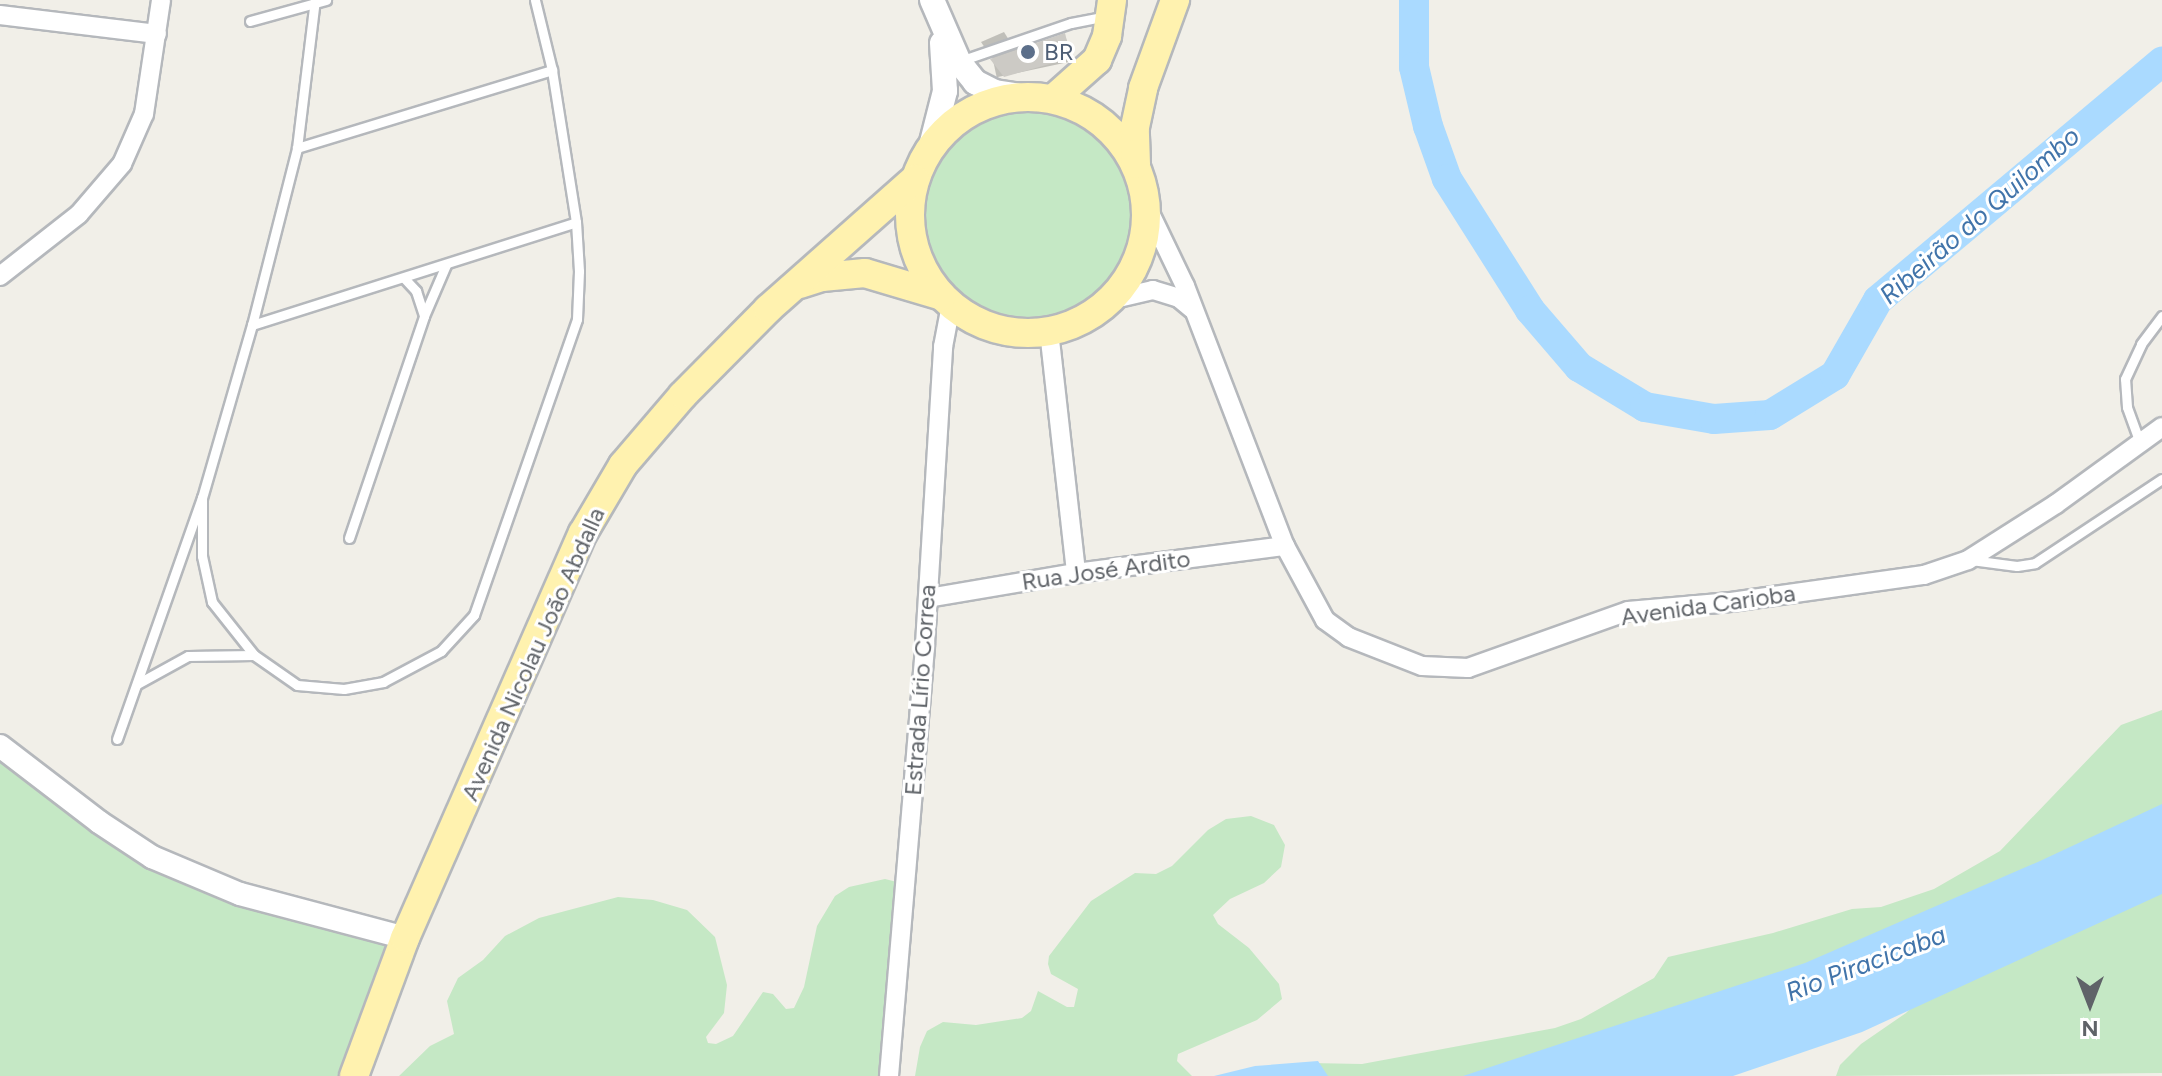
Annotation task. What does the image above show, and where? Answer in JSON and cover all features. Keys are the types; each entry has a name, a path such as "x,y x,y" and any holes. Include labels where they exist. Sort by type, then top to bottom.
{"main road":[{"path":"932,0 940,25 959,62 975,82 995,92 1039,98 1087,112 1115,135 1136,165"},
{"path":"940,25 945,91 931,146 915,179 909,209 912,241 923,271 946,300 973,319 997,329 1023,333 1049,331 1082,320 1110,300 1132,272 1144,240 1146,205 1136,165 1135,127 1143,88 1175,0"},
{"path":"931,146 957,120 978,109 1039,98 1097,60 1107,36 1111,8"},
{"name":"Avenida Nicolau João Abdalla","path":"354,1076 405,938 583,533 623,465 683,395 795,286 915,179"},
{"name":"Avenida Nicolau João Abdalla","path":"795,286 822,277 865,273 946,300"}],"street":[{"path":"0,276 79,214 122,164 144,114 161,0"},
{"path":"0,15 157,34"},
{"name":"Avenida Carioba","path":"1146,205 1194,311 1285,546 1325,620 1348,637 1422,666 1468,668 1628,611 1731,602 1924,575 1968,560 2056,504 2162,427"},
{"path":"1110,300 1153,290 1179,298 1194,311"},
{"name":"Estrada Lírio Correa","path":"889,1076 928,598 946,300"},
{"path":"1049,331 1076,573"},
{"name":"Rua José Ardito","path":"928,598 1076,573 1285,546"},
{"path":"0,746 99,822 152,857 240,894 405,938"}],"lane":[{"path":"250,21 326,0"},
{"path":"202,498 202,556 212,602 254,655 297,685 357,687 383,682 441,651 474,615 577,319 579,271 576,222 552,70 535,0"},
{"path":"117,739 202,498 252,325 297,148 314,2"},
{"path":"959,62 1111,8"},
{"path":"297,148 552,70"},
{"path":"252,325 576,222"},
{"path":"349,538 424,316 446,265"},
{"path":"404,278 416,291 424,316"},
{"path":"2140,443 2127,407 2125,379 2141,344 2162,316"},
{"path":"1968,560 2017,566 2035,563 2162,479"},
{"path":"136,685 188,656 254,655"}],"green space":[{"path":"1028,111 1067,119 1101,141 1123,175 1131,214 1123,253 1101,287 1067,309 1028,317 989,309 955,287 933,253 925,214 933,175 955,141 989,119"},
{"path":"2162,710 2162,816 1924,920 1516,1076 1234,1076 1310,1063 1362,1064 1555,1028 1581,1019 1654,978 1668,957 1773,933 1852,909 1881,907 1934,889 2000,851 2121,725"},
{"path":"0,746 153,857 393,945 350,1076 0,1076"},
{"path":"1251,816 1274,825 1285,845 1281,867 1264,883 1230,899 1213,915 1218,924 1249,948 1279,984 1282,999 1257,1020 1178,1054 1177,1061 1192,1076 915,1076 920,1047 927,1031 943,1022 976,1025 1022,1018 1031,1011 1038,991 1067,1007 1074,1007 1078,989 1051,974 1049,956 1091,901 1135,873 1156,874 1172,866 1208,830 1226,819"},
{"path":"885,879 901,883 899,1012 880,1076 399,1076 430,1046 454,1034 447,1001 458,978 483,960 505,936 539,918 618,897 653,900 687,910 715,937 727,985 724,1013 706,1037 708,1043 716,1044 733,1036 763,992 773,994 786,1009 794,1008 804,987 817,926 835,896 849,887"},
{"path":"2162,885 2162,1073 1836,1076 1840,1065 1861,1044 1906,1013 1936,983"}],"water":[{"name":"Rio Piracicaba","path":"2162,804 2162,894 1862,1032 1733,1076 1463,1076 1805,963 2040,861"},
{"path":"1318,1061 1328,1076 1214,1076 1255,1066"}],"building":[{"name":"BR","path":"1065,33 1071,58 1004,77 990,59"}],"waterway":[{"name":"Ribeirão do Quilombo","path":"1414,0 1414,67 1428,126 1447,179 1530,310 1579,367 1645,407 1714,419 1770,415 1835,375 1878,300 2162,62"}],"place":[{"name":"BR","path":"1028,52"}]}
